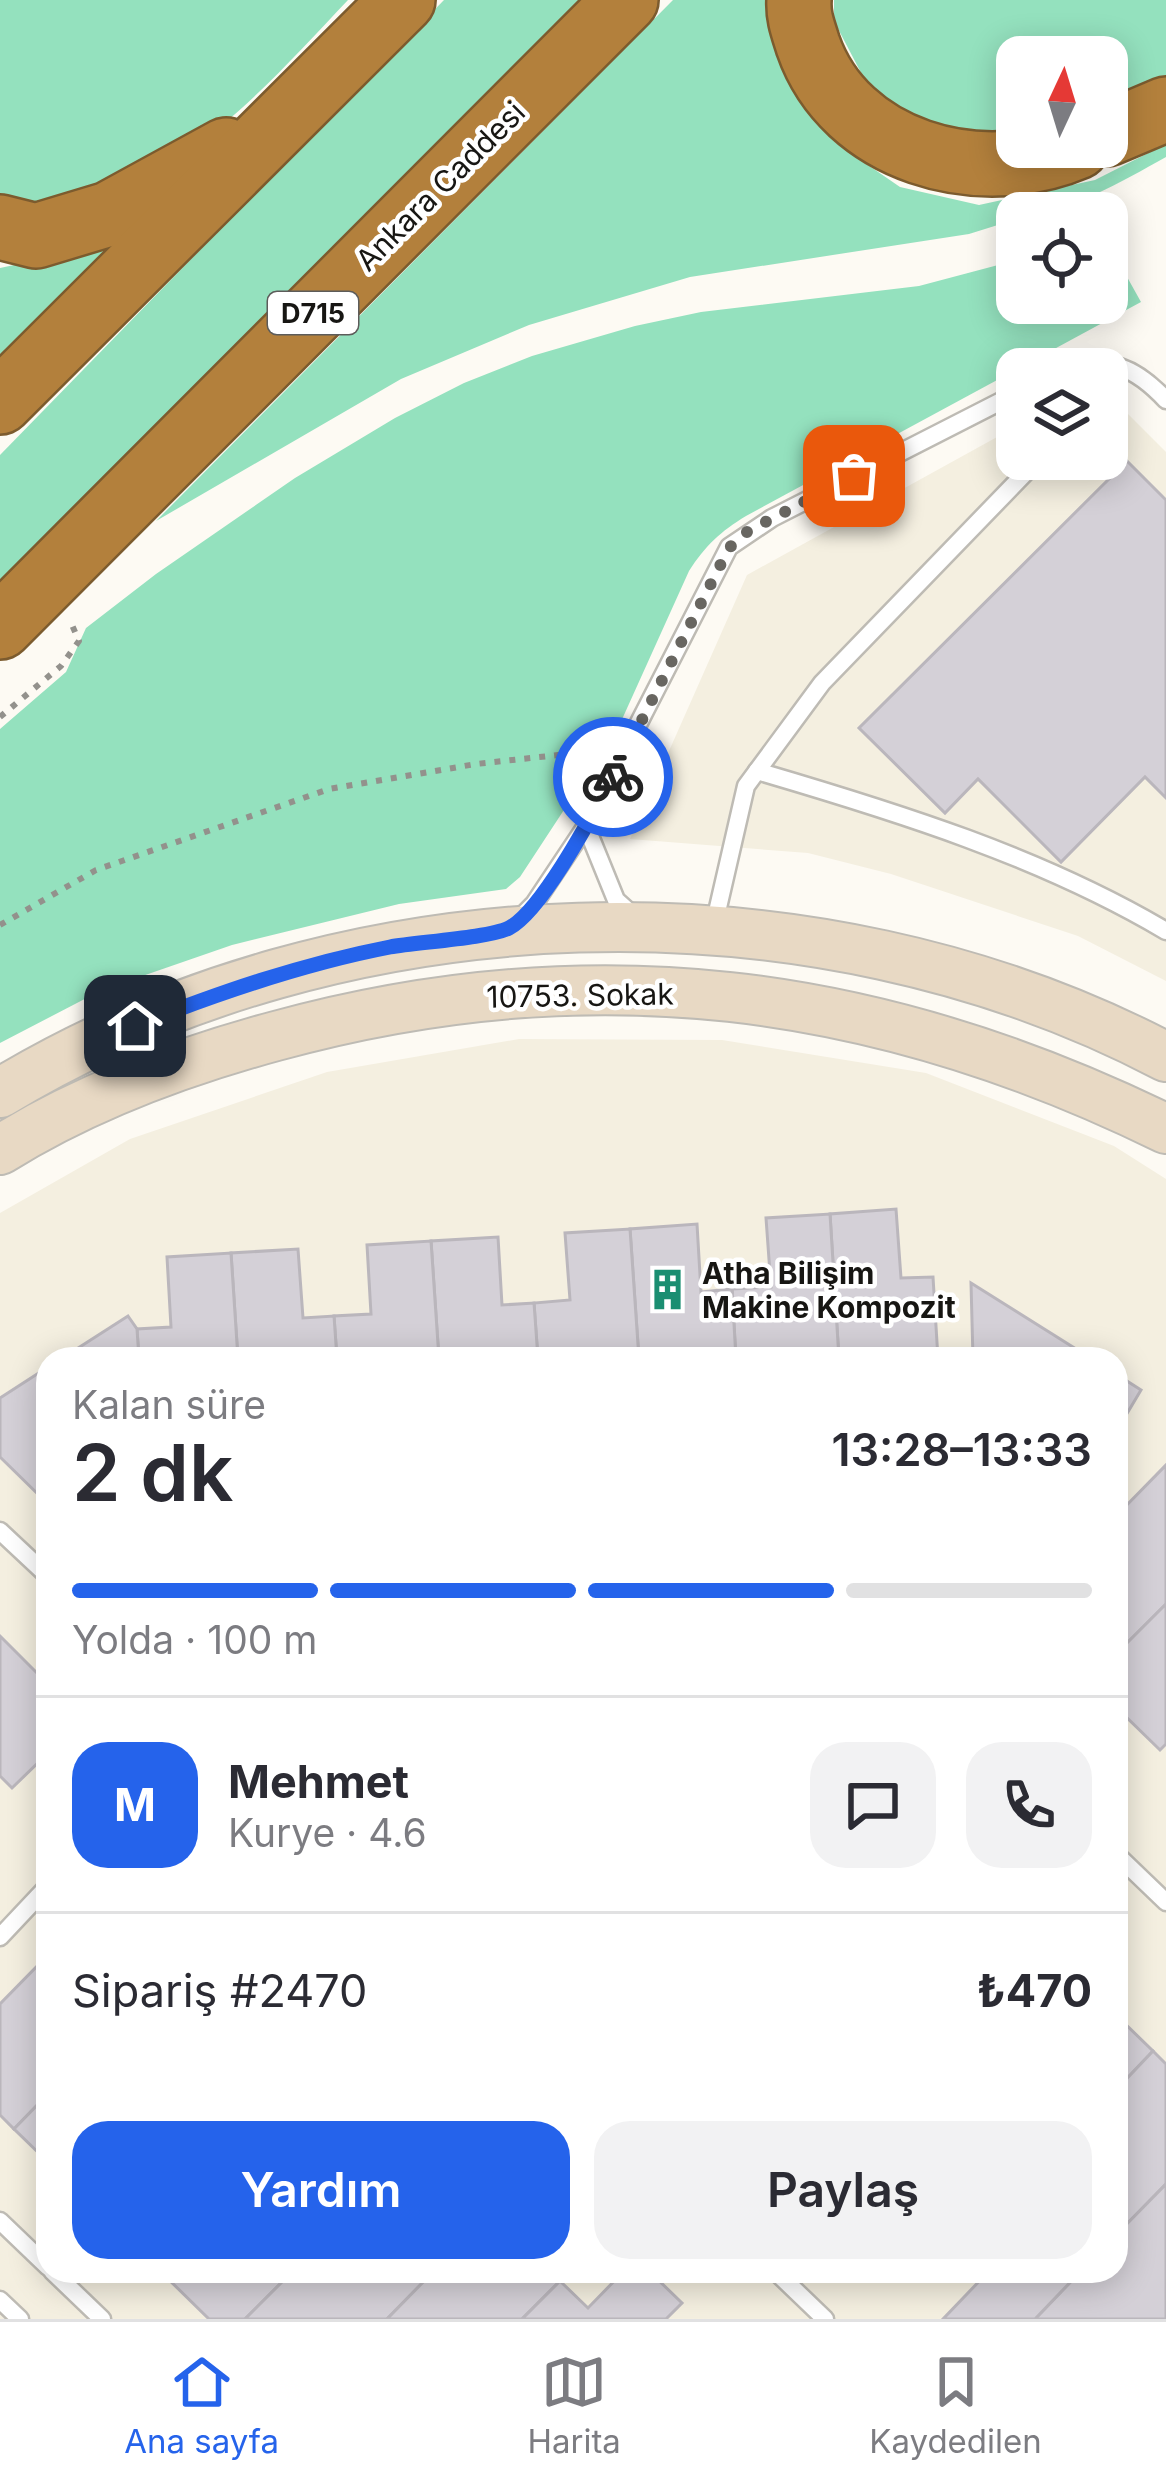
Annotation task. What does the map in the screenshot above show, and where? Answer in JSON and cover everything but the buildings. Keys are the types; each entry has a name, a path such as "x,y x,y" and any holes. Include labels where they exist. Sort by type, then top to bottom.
{"highway":[{"path":"0,402 403,0"},
{"name":"Ankara Caddesi","path":"0,627 626,0"},
{"path":"799,0 798,16 815,66 848,113 887,141 932,155 996,163"},
{"path":"1128,125 1166,109"},
{"path":"0,227 37,236 110,214 290,115"}],"street":[{"path":"0,1093 135,1026 261,979 391,947 507,929 652,927 827,946 1034,1000 1166,1057"},
{"name":"10753. Sokak","path":"0,1150 129,1084 259,1040 338,1018 416,1004 560,989 711,993 874,1021 1026,1065 1166,1129"}],"lane":[{"path":"1128,368 1145,377 1166,400"},
{"path":"507,929 534,904 586,826 729,548 772,518 996,405"},
{"path":"713,932 746,786 822,683 1018,480"},
{"path":"757,771 880,807 1104,894 1166,932"},
{"path":"586,826 616,900 652,927"},
{"path":"0,1531 36,1565"},
{"path":"1128,1866 1166,1902"},
{"path":"0,1937 36,1899"},
{"path":"0,2221 36,2256"},
{"path":"65,2283 102,2319"},
{"path":"788,2283 825,2319"},
{"path":"0,2300 20,2319"}],"path":[{"path":"0,717 61,666 79,641 71,622"},
{"path":"0,925 96,870 329,789 476,764 629,747"}],"shaded area":[{"path":"1128,414 1166,452 1166,981 1078,936 891,874 808,853 630,839 747,575 996,438 996,480 1128,480"},
{"path":"519,1039 722,1040 926,1073 1114,1146 1166,1179 1166,2319 0,2319 0,1213 130,1139 327,1072"}],"green space":[{"path":"0,0 348,0 233,115 169,163 94,197 11,206 0,204"},
{"path":"444,0 589,0 0,593 0,455"},
{"path":"673,0 773,0 774,45 836,143 900,187 979,205 996,201 996,226 969,234 690,277 529,325 401,379 156,521"},
{"path":"834,0 1166,0 1166,76 1147,92 1128,99 1128,36 996,36 996,137 985,139 922,125 870,90 834,21"},
{"path":"1166,144 1166,157 1099,192 1039,192 1128,168 1128,163"},
{"path":"137,239 0,375 0,268"},
{"path":"996,266 996,324 1100,324 1056,348 996,348 996,381 721,533 689,571 619,726 520,877 506,889 399,904 232,945 102,990 0,1043 0,729 66,672 86,628 295,478 464,383 532,356 635,326 701,312 919,286"},
{"path":"1128,279 1141,302 1128,309"}],"way so far":[{"path":"613,777 729,548 748,531 854,476"}],"place":[{"name":"Atha Bilişim Makine Kompozit","path":"668,1290"}],"route":[{"path":"135,1026 231,989 328,961 507,929 534,904 613,777"}]}
